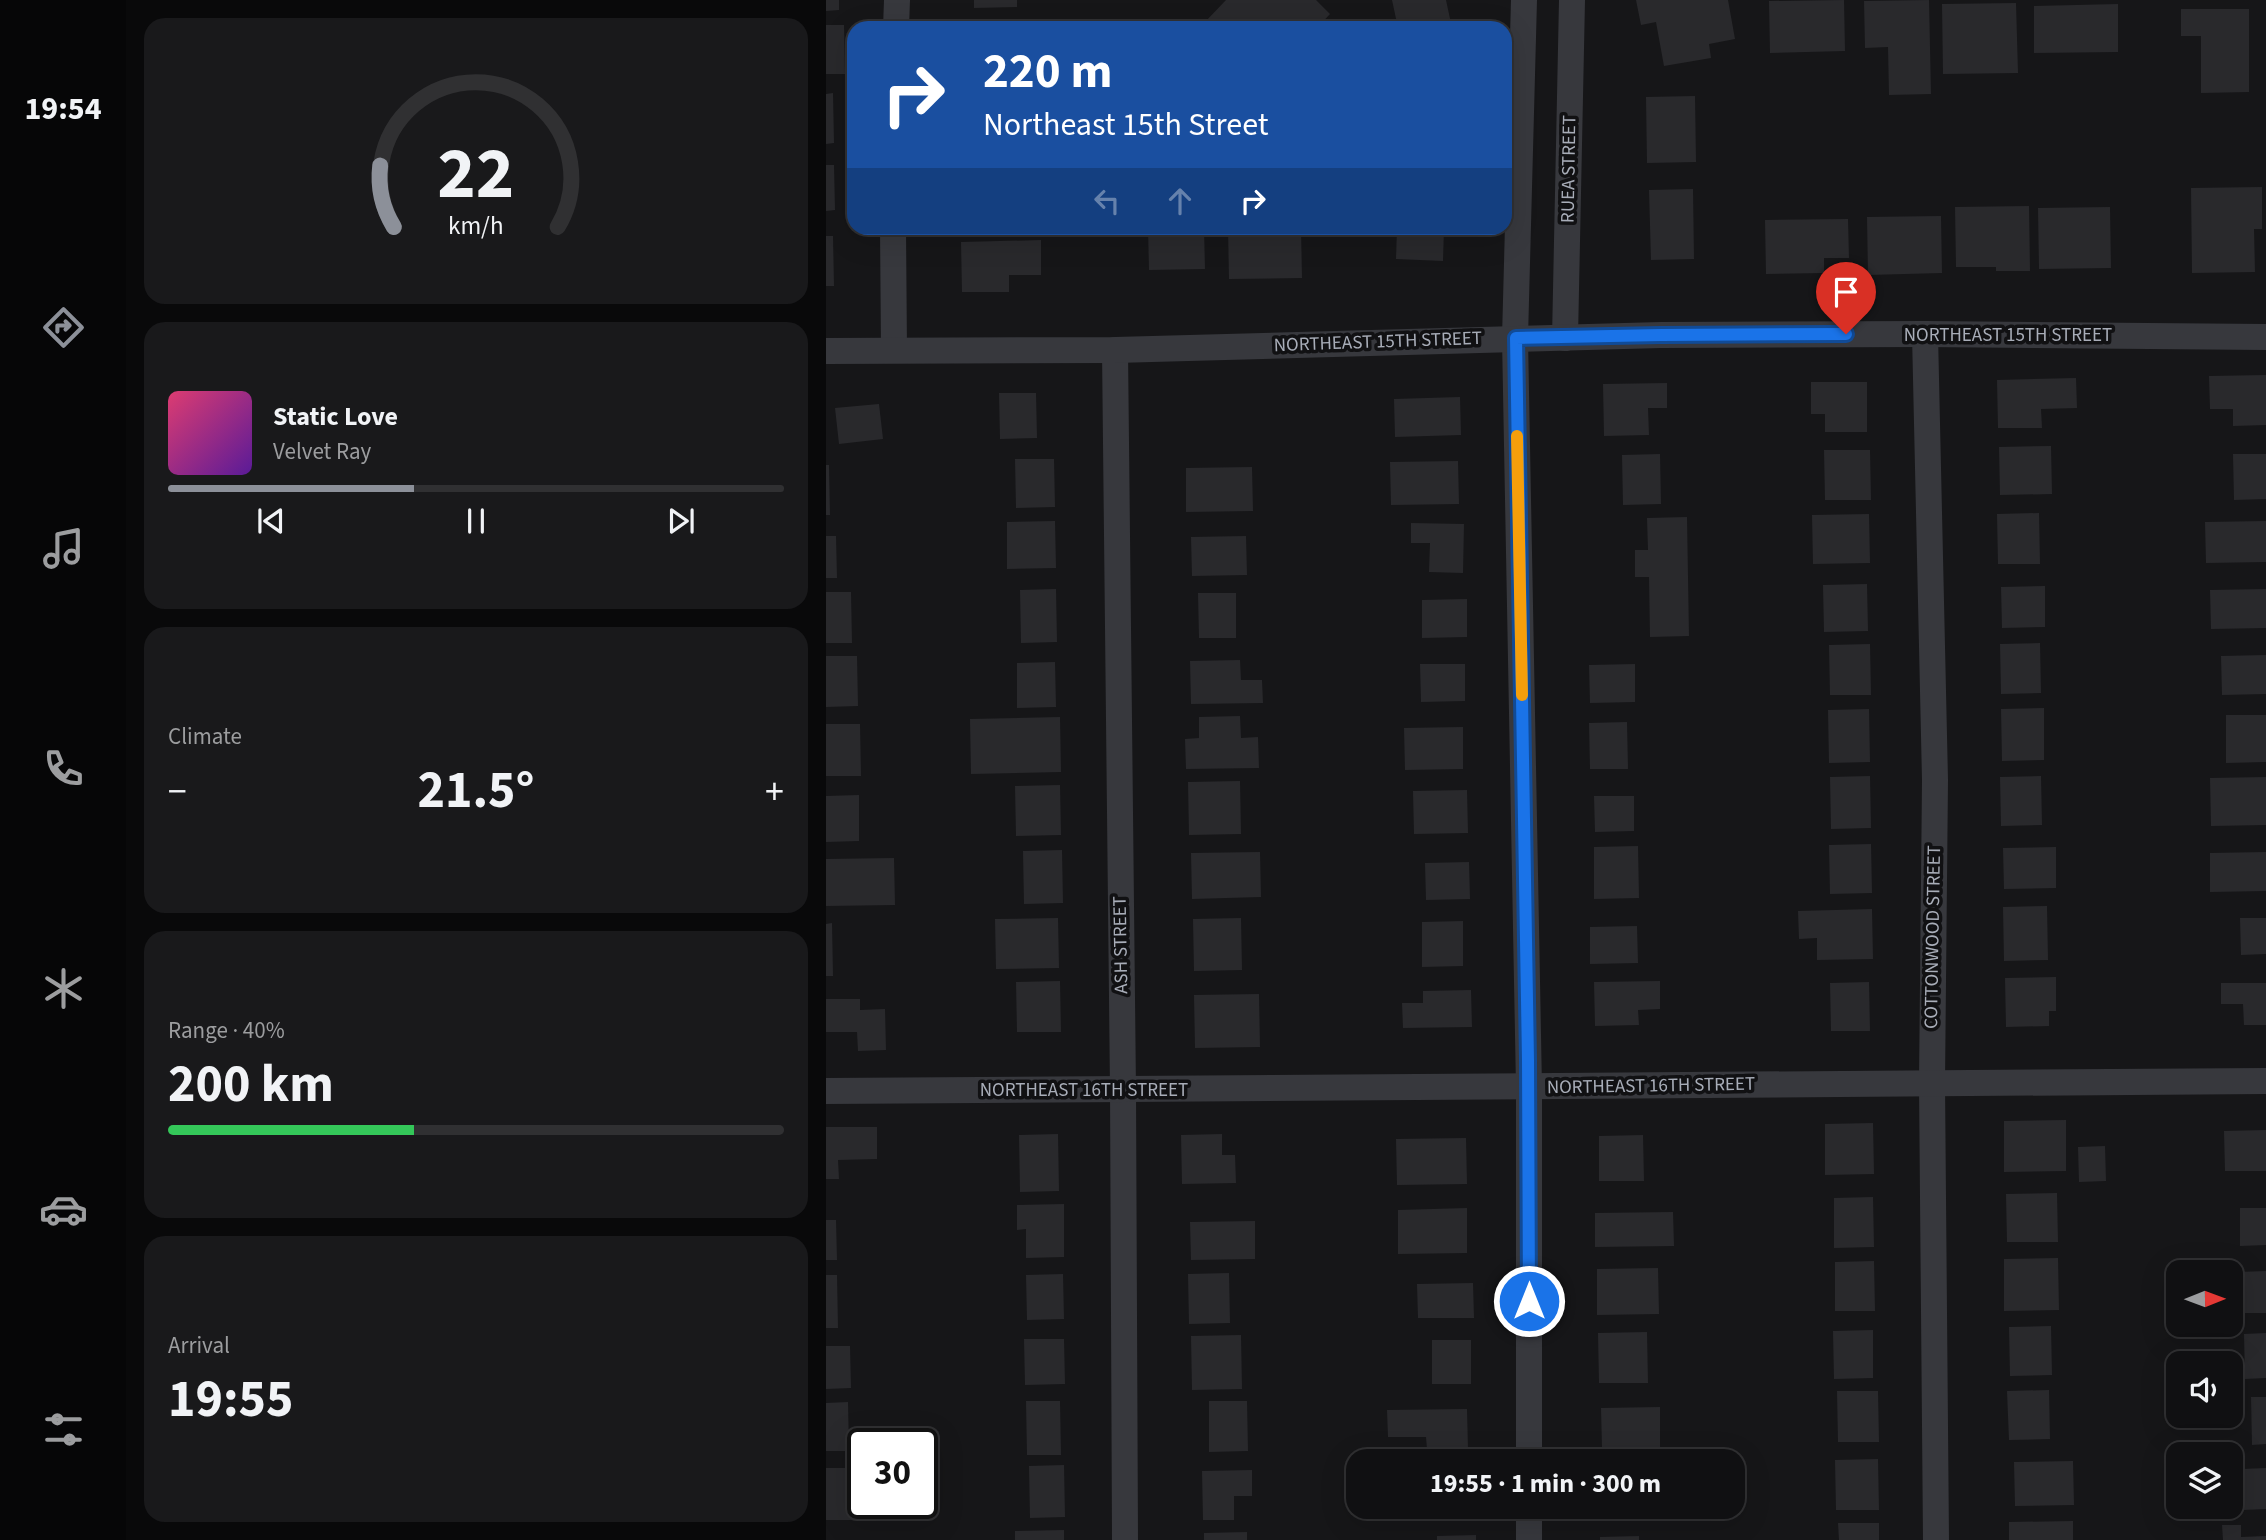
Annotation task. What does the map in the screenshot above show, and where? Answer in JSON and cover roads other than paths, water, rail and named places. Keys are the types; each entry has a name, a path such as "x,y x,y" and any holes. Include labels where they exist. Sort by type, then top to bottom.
{"street":[{"path":"896,21 897,0"},
{"path":"1524,0 1516,338 1528,1087 1529,1449"},
{"name":"RUEA STREET","path":"1565,338 1572,0"},
{"path":"893,235 894,350"},
{"name":"COTTONWOOD STREET","path":"1925,334 1935,780 1932,1083 1936,1540"},
{"name":"NORTHEAST 15TH STREET","path":"826,351 1115,350 1661,335 2266,337"},
{"name":"ASH STREET","path":"1115,350 1125,1540"},
{"name":"NORTHEAST 16TH STREET","path":"826,1091 2266,1082"},
{"path":"1529,1519 1529,1540"}]}
